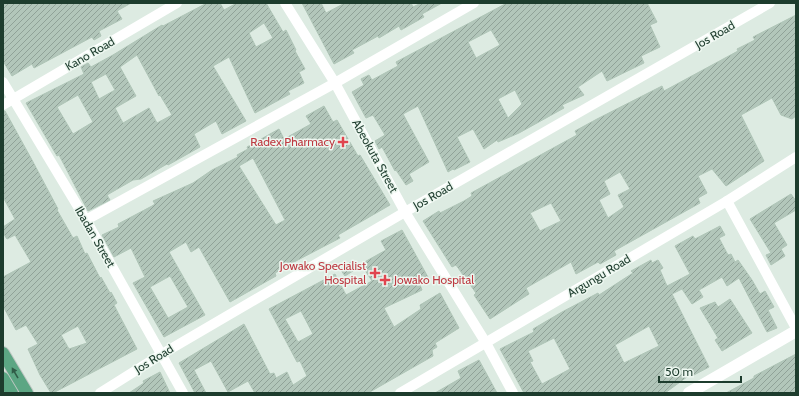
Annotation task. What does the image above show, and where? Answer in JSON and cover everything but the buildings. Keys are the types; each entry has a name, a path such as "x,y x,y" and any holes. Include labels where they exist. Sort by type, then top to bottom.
{"main road":[{"path":"3,353 27,393"},
{"path":"3,378 12,393"}],"street":[{"name":"Kano Road","path":"3,105 177,3"},
{"name":"Abeokuta Street","path":"285,3 335,83 405,212 486,343 513,393"},
{"path":"86,220 335,83 474,3"},
{"name":"Jos Road","path":"100,393 162,354 405,212 770,3"},
{"name":"Ibadan Street","path":"3,82 86,220 183,393"},
{"name":"Argungu Road","path":"400,393 727,201 796,157"},
{"path":"690,393 796,329 727,201"}],"place":[{"name":"Radex Pharmacy","path":"343,142"},
{"name":"Jowako Specialist Hospital","path":"375,273"},
{"name":"Jowako Hospital","path":"385,280"}]}
